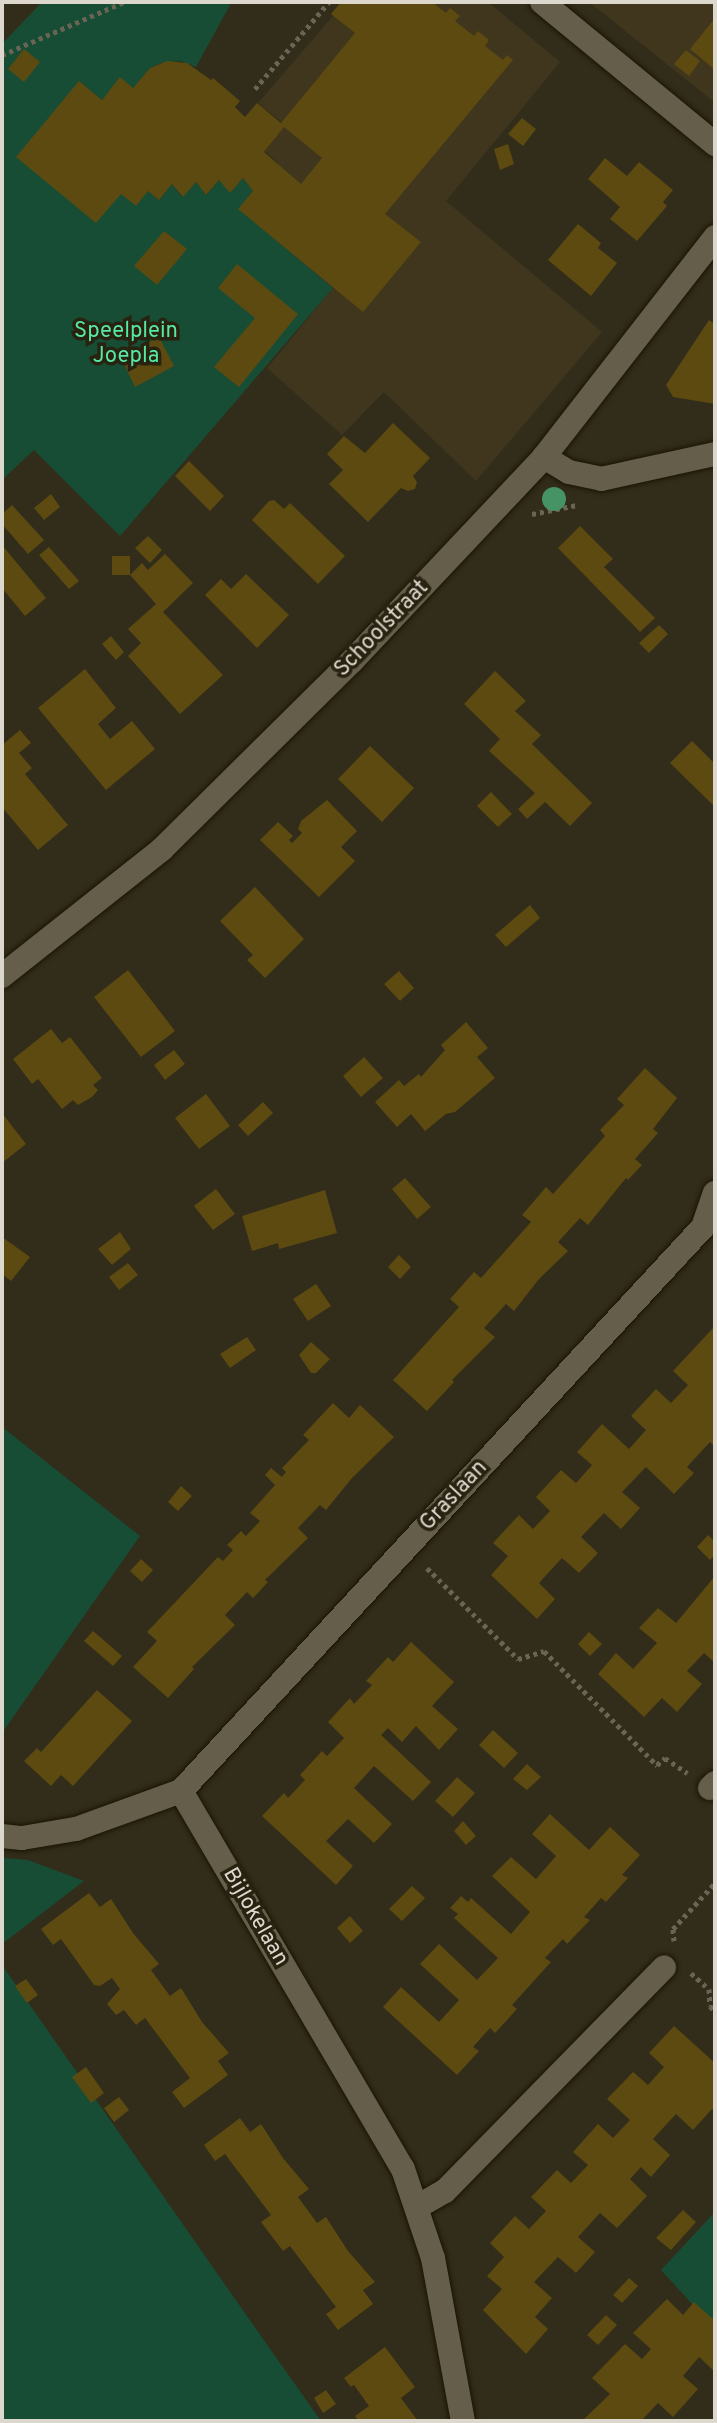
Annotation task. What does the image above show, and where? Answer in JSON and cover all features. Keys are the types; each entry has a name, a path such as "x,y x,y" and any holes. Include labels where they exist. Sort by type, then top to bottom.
{"street":[{"path":"542,2 715,144"},
{"name":"Schoolstraat","path":"2,976 64,930 162,849 352,661 544,457 715,237"},
{"path":"544,457 569,472 601,479 715,454"},
{"name":"Graslaan","path":"181,1791 407,1547 709,1233 715,1193"},
{"path":"2,1836 22,1838 76,1829 181,1791"},
{"name":"Bijlokelaan","path":"181,1791 403,2169 433,2258 463,2421"},
{"path":"417,2207 445,2191 670,1963"}],"path":[{"path":"2,55 124,2"},
{"path":"255,89 329,2"},
{"path":"480,525 590,502 601,479"},
{"path":"407,1547 518,1659 544,1651 657,1765 665,1758 712,1786"},
{"path":"715,1883 673,1929 670,1963 709,1989 710,2006 715,2011"}],"shaded area":[{"path":"345,2 488,2 560,62 446,201 602,332 476,481 384,392 342,435 267,368 333,288 239,209 278,163 265,151 285,125 258,103"},
{"path":"589,2 715,2 715,102 709,98"}],"green space":[{"name":"Speelplein Joepla","path":"42,2 226,2 230,5 196,67 180,61 161,63 150,68 133,88 120,78 102,100 79,81 121,194 148,191 159,200 172,184 182,197 196,182 206,195 219,180 230,192 243,178 253,191 239,209 333,288 120,536 34,450 2,480 2,44"},
{"path":"2,1427 140,1536 2,1733"},
{"path":"2,1858 28,1860 84,1881 2,1944"},
{"path":"2,1965 256,2329 321,2421 2,2421"},
{"path":"715,2212 715,2329 661,2270"}],"building":[{"path":"341,2 432,2 446,13 450,8 460,16 455,21 474,36 478,31 489,40 485,46 503,60 507,55 513,60 385,214 421,242 363,312 238,209 253,191 243,178 230,193 219,180 206,195 196,182 183,197 172,184 159,200 148,191 136,206 121,194 96,223 16,157 79,81 102,100 120,77 133,88 150,68 167,61 187,63 211,80 213,78 240,101 235,107 245,117 257,103 281,123 355,33 331,14","holes":["284,127 322,158 301,184 264,152"]},
{"path":"715,18 715,70 690,49"},
{"path":"24,49 40,62 24,82 8,69"},
{"path":"686,50 700,61 689,76 674,64"},
{"path":"522,118 536,129 523,146 508,134"},
{"path":"508,144 514,164 500,170 494,149"},
{"path":"605,158 627,176 639,162 673,190 663,202 667,206 637,241 610,219 620,207 588,179"},
{"path":"578,224 601,243 598,248 617,263 591,296 548,260"},
{"path":"164,231 187,249 157,285 134,266"},
{"path":"237,264 298,314 239,387 214,367 255,318 218,288"},
{"path":"709,320 715,324 715,404 673,397 666,385"},
{"path":"159,337 174,366 135,387 121,358"},
{"path":"393,423 430,458 413,476 417,482 415,489 408,491 401,488 368,522 329,484 343,470 327,454 344,436 365,453"},
{"path":"189,461 224,496 210,511 175,476"},
{"path":"51,494 60,507 44,520 34,508"},
{"path":"274,500 284,509 290,503 345,556 318,584 252,520 269,501"},
{"path":"12,505 44,540 28,554 2,524 2,514"},
{"path":"580,526 613,559 604,567 655,618 640,632 558,548"},
{"path":"148,536 162,550 150,563 135,548"},
{"path":"2,545 46,598 25,616 2,588"},
{"path":"49,547 79,581 69,589 39,555"},
{"path":"165,554 193,583 163,612 223,675 180,714 128,656 141,643 128,629 156,604 130,575 142,563 148,570"},
{"path":"112,556 130,556 130,575 112,575"},
{"path":"246,574 289,615 257,648 205,595 221,579 231,589"},
{"path":"659,625 668,634 649,653 639,643"},
{"path":"111,636 124,652 116,660 102,644"},
{"path":"85,669 116,708 98,724 110,739 132,721 155,749 106,790 38,708"},
{"path":"495,671 526,701 515,711 541,735 532,744 592,803 570,826 545,802 527,819 518,809 535,793 489,751 500,739 464,704"},
{"path":"20,730 31,743 19,753 32,768 25,774 68,825 38,850 2,807 2,745"},
{"path":"692,741 715,764 715,807 670,763"},
{"path":"370,746 414,788 382,822 338,779"},
{"path":"491,792 512,814 498,827 477,806"},
{"path":"327,800 357,831 341,847 355,861 319,897 260,840 278,822 293,836 289,840 292,843 302,833 298,829 301,821"},
{"path":"255,887 304,939 265,978 247,960 253,955 220,921"},
{"path":"530,905 540,918 506,947 495,935"},
{"path":"128,970 175,1031 141,1057 94,997"},
{"path":"399,971 414,988 400,1001 384,984"},
{"path":"466,1022 488,1048 477,1057 495,1078 455,1112 446,1114 425,1131 411,1114 397,1127 375,1102 399,1080 404,1086 419,1074 421,1077 445,1050 441,1045"},
{"path":"51,1029 62,1043 70,1037 102,1078 93,1085 98,1090 92,1097 78,1105 73,1100 62,1109 38,1079 32,1084 13,1059"},
{"path":"174,1050 185,1064 165,1080 154,1065"},
{"path":"364,1057 383,1078 361,1097 343,1076"},
{"path":"645,1068 677,1098 653,1129 658,1133 635,1159 642,1165 628,1180 626,1178 588,1225 580,1218 558,1242 568,1251 539,1279 514,1311 506,1304 484,1328 495,1337 452,1380 454,1382 427,1411 393,1380 459,1307 450,1299 474,1272 481,1278 531,1222 522,1215 546,1187 553,1194 605,1136 600,1130 624,1105 617,1099"},
{"path":"206,1094 230,1126 199,1149 175,1118"},
{"path":"263,1102 273,1113 248,1136 238,1125"},
{"path":"2,1113 26,1144 2,1163"},
{"path":"405,1178 431,1207 417,1219 392,1189"},
{"path":"216,1189 235,1214 213,1230 194,1206"},
{"path":"325,1190 337,1233 279,1249 278,1243 252,1251 242,1216"},
{"path":"120,1232 131,1249 112,1265 98,1249"},
{"path":"2,1237 30,1257 11,1281 2,1274"},
{"path":"399,1255 411,1267 400,1279 388,1267"},
{"path":"128,1263 138,1275 119,1290 109,1277"},
{"path":"316,1284 331,1306 308,1321 293,1299"},
{"path":"715,1326 715,1447 710,1442 687,1467 694,1473 674,1494 646,1467 622,1492 640,1508 621,1529 604,1513 581,1537 598,1553 579,1573 562,1558 539,1583 555,1599 537,1619 491,1575 508,1556 493,1543 519,1515 533,1529 550,1511 536,1497 561,1470 576,1483 592,1465 577,1452 602,1424 629,1449 646,1430 631,1416 656,1389 671,1403 688,1385 673,1371"},
{"path":"247,1337 256,1350 230,1368 220,1354"},
{"path":"311,1342 330,1359 316,1373 311,1373 299,1355"},
{"path":"333,1403 349,1418 360,1405 394,1437 352,1478 326,1510 320,1505 298,1528 308,1538 265,1580 268,1582 253,1598 247,1592 225,1615 235,1625 192,1667 194,1669 168,1698 133,1667 157,1641 147,1632 218,1557 223,1561 233,1550 227,1545 241,1531 246,1536 260,1521 250,1513 275,1485 265,1475 271,1468 282,1477 286,1472 282,1468 309,1440 303,1435"},
{"path":"181,1486 192,1496 178,1511 168,1502"},
{"path":"708,1535 715,1542 715,1555 710,1560 697,1547"},
{"path":"141,1559 153,1570 142,1582 130,1571"},
{"path":"715,1576 715,1663 704,1653 687,1671 702,1684 677,1712 662,1698 644,1717 598,1674 616,1653 633,1669 657,1643 639,1628 658,1608 676,1623"},
{"path":"93,1631 122,1656 113,1666 84,1641"},
{"path":"589,1632 602,1644 590,1656 578,1644"},
{"path":"411,1642 454,1682 432,1706 458,1729 439,1750 416,1726 402,1742 388,1728 381,1735 431,1782 413,1801 374,1766 354,1788 392,1824 374,1843 348,1819 326,1841 353,1866 336,1885 262,1816 284,1793 288,1798 305,1780 300,1775 322,1751 327,1756 344,1738 328,1722 350,1698 354,1704 372,1685 366,1681 388,1657 393,1662"},
{"path":"97,1690 132,1721 73,1786 61,1775 51,1786 24,1761 37,1748 41,1752"},
{"path":"493,1730 518,1753 504,1768 479,1745"},
{"path":"527,1764 541,1777 527,1790 513,1779"},
{"path":"457,1777 475,1793 453,1817 435,1801"},
{"path":"550,1814 589,1850 610,1827 640,1855 622,1875 628,1878 606,1902 601,1898 584,1917 590,1920 567,1944 563,1939 545,1958 551,1962 512,2005 517,2009 495,2033 490,2028 473,2047 479,2051 457,2075 383,2007 401,1987 439,2022 459,2000 420,1964 439,1944 477,1980 498,1958 454,1918 458,1914 450,1908 461,1896 468,1902 471,1898 511,1934 530,1912 492,1876 511,1857 536,1879 556,1856 532,1834"},
{"path":"463,1821 476,1836 466,1845 454,1831"},
{"path":"412,1886 425,1898 402,1921 389,1909"},
{"path":"89,1893 100,1907 111,1899 133,1933 159,1964 151,1970 170,1996 181,1988 202,2022 229,2053 218,2061 228,2075 184,2108 172,2092 190,2078 145,2018 136,2025 124,2010 116,2015 107,2004 120,1989 112,1978 100,1986 94,1985 61,1939 53,1945 41,1929"},
{"path":"350,1916 363,1931 350,1943 337,1928"},
{"path":"26,1979 38,1995 27,2003 15,1986"},
{"path":"674,2026 715,2063 715,2112 712,2109 693,2130 676,2114 653,2139 670,2155 651,2177 641,2167 630,2179 647,2196 617,2228 600,2213 578,2237 595,2252 576,2273 558,2257 534,2282 552,2298 535,2317 548,2329 526,2354 483,2310 502,2289 487,2276 504,2257 490,2243 515,2216 529,2229 546,2211 531,2197 557,2170 571,2183 588,2165 573,2152 598,2124 613,2138 630,2120 607,2099 633,2072 648,2085 664,2067 649,2053"},
{"path":"86,2067 104,2093 91,2103 72,2077"},
{"path":"119,2097 129,2110 114,2122 104,2108"},
{"path":"240,2118 250,2132 261,2124 283,2158 309,2189 298,2197 317,2223 326,2217 348,2251 375,2282 363,2290 373,2304 338,2330 326,2314 336,2307 290,2246 283,2251 261,2222 271,2215 225,2154 215,2161 204,2145"},
{"path":"683,2210 696,2222 671,2250 656,2238"},
{"path":"629,2278 638,2286 622,2303 613,2295"},
{"path":"667,2299 683,2315 694,2302 715,2321 715,2372 699,2357 683,2376 698,2389 673,2417 658,2403 641,2421 582,2421 610,2394 592,2378 625,2344 642,2359 651,2349 633,2333"},
{"path":"606,2315 617,2325 598,2345 587,2335"},
{"path":"385,2347 415,2387 401,2398 418,2421 359,2421 355,2416 369,2406 354,2385 351,2387 344,2378"},
{"path":"326,2390 336,2404 323,2413 314,2398"}]}
